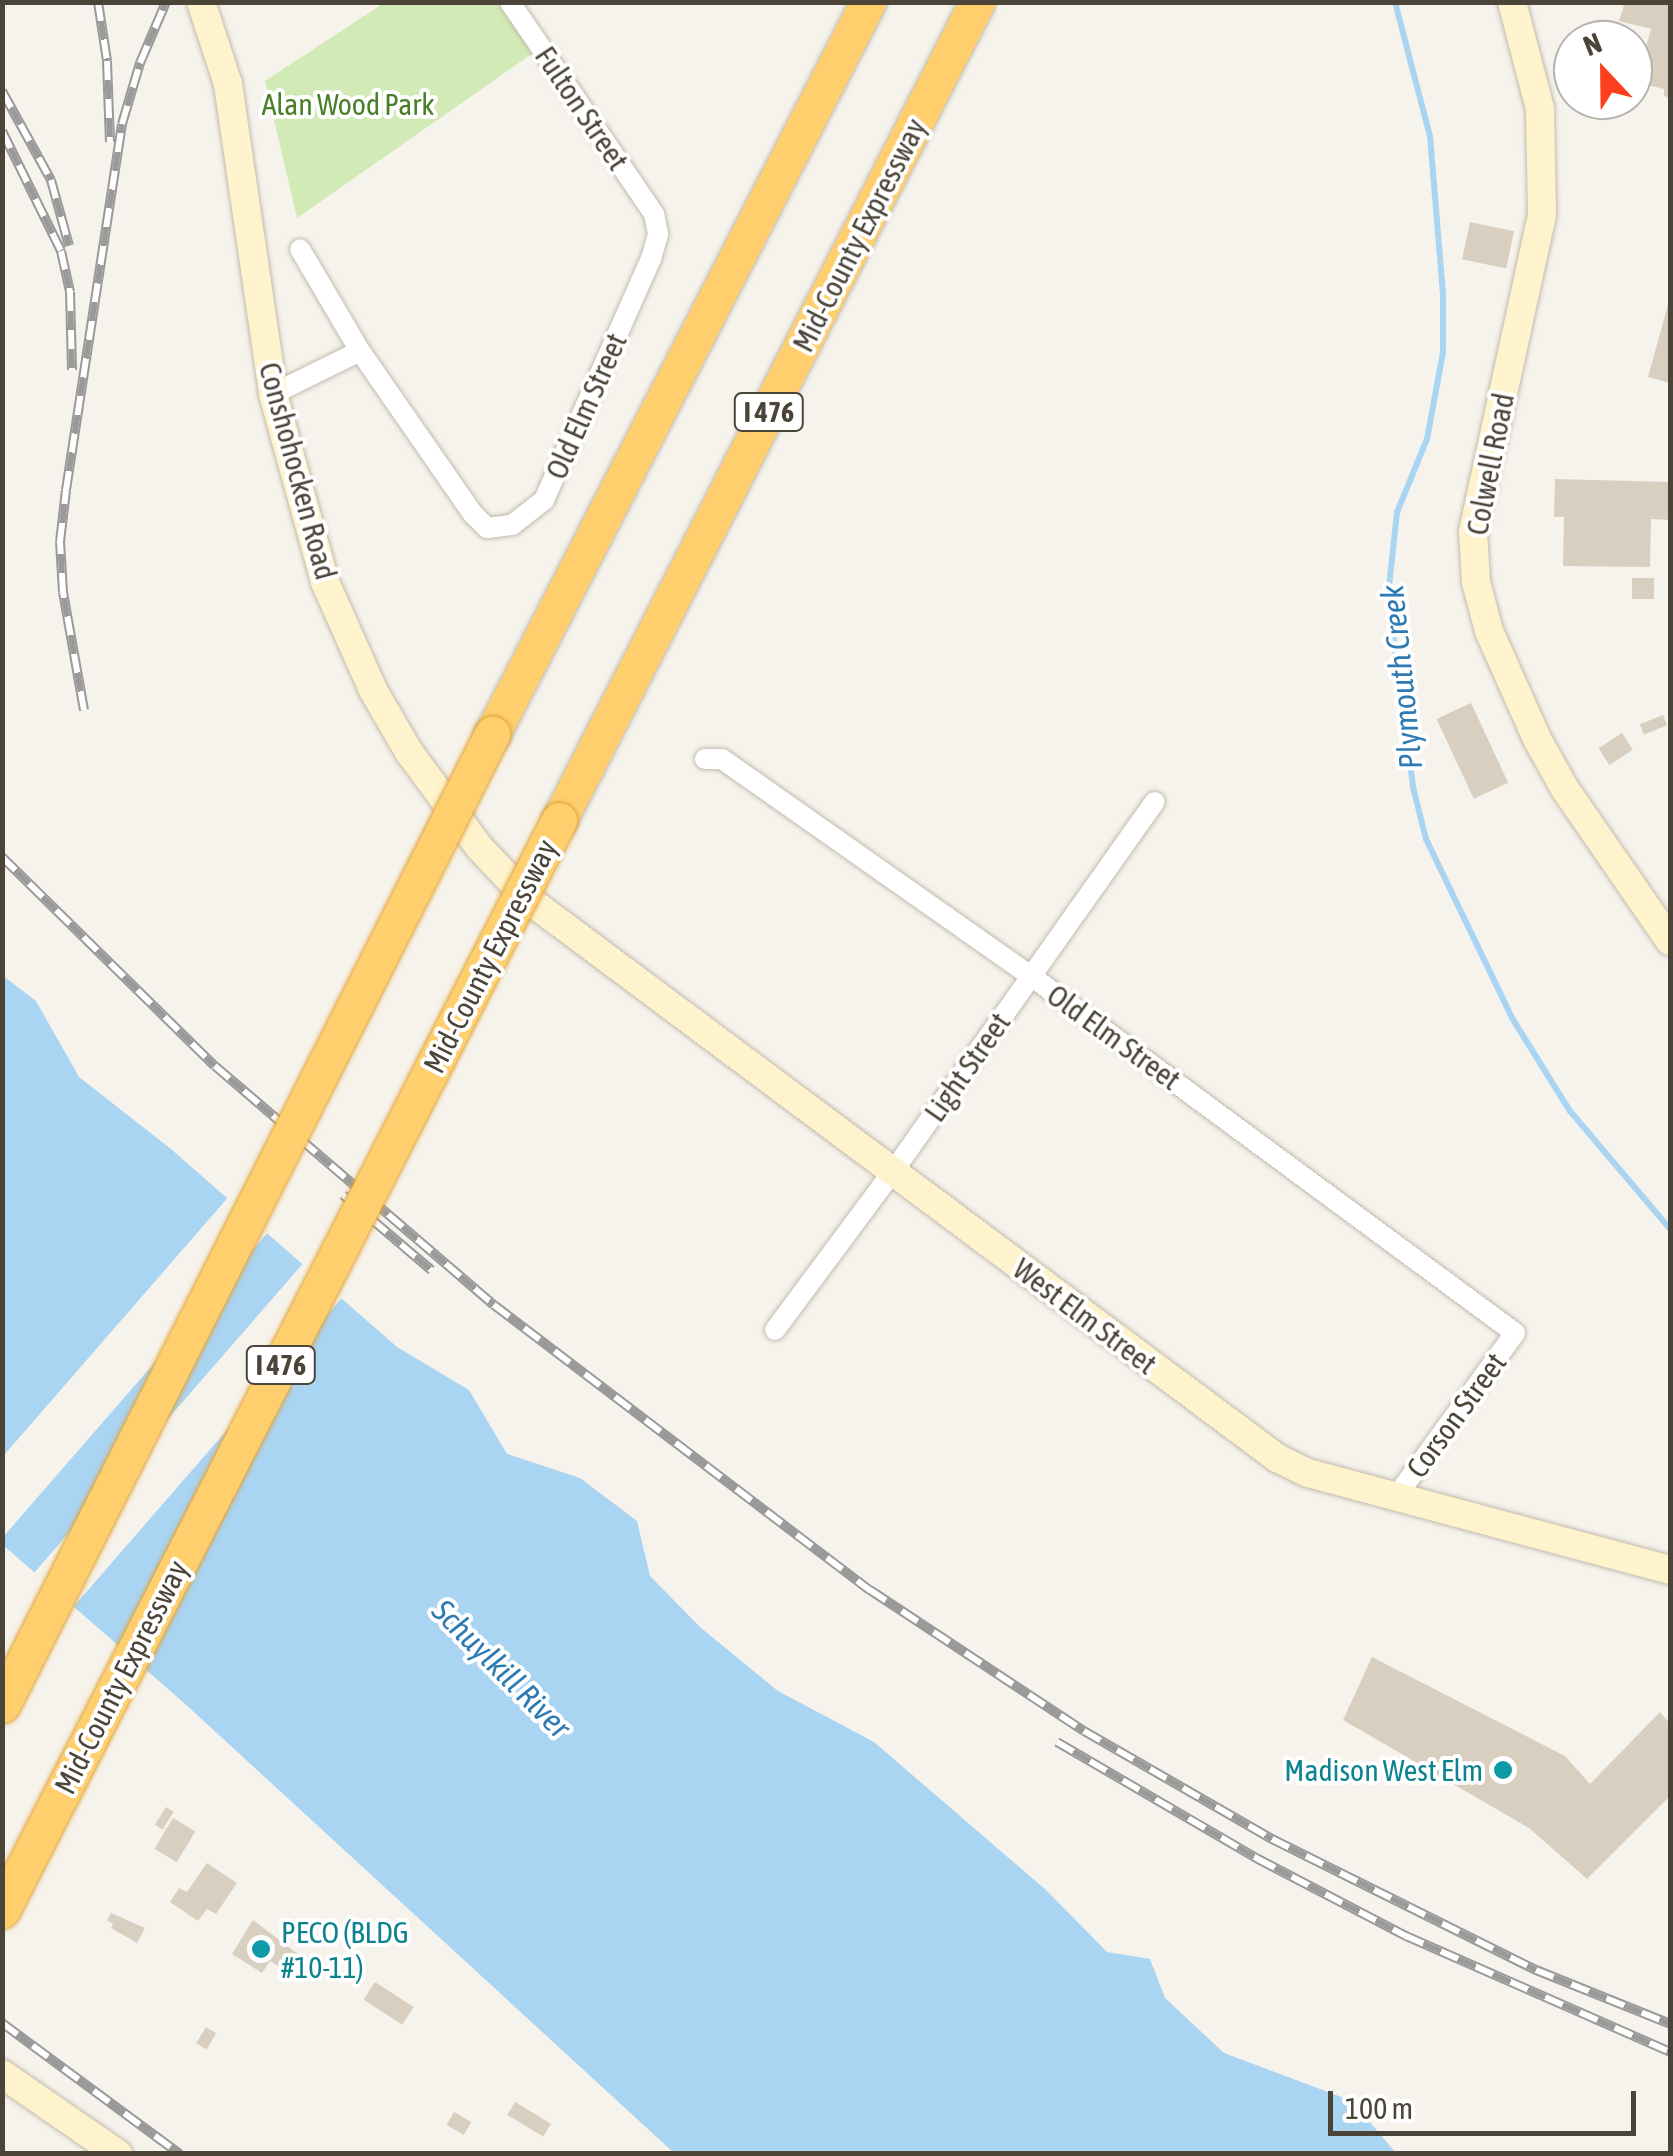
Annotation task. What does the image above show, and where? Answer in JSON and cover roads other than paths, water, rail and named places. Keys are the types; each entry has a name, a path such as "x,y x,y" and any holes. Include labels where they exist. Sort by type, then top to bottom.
{"highway":[{"path":"2,1705 492,734 868,2"},
{"name":"Mid-County Expressway","path":"2,1910 977,2"}],"main road":[{"name":"Conshohocken Road","path":"201,2 228,84 273,394 325,582 373,690 408,752 479,848 529,900 566,927"},
{"name":"Colwell Road","path":"1512,2 1540,109 1542,215 1473,531 1476,582 1490,631 1537,738 1565,789 1670,941"},
{"name":"West Elm Street","path":"566,927 1276,1458 1308,1473 1670,1570"},
{"path":"2,2074 118,2154"}],"street":[{"name":"Fulton Street","path":"510,2 654,214"},
{"name":"Old Elm Street","path":"300,249 360,351 473,514 487,528 512,525 544,500 652,259 658,234 654,214"},
{"path":"273,394 360,351"},
{"name":"Old Elm Street","path":"704,759 722,759 1031,976 1515,1333"},
{"name":"Light Street","path":"774,1330 894,1170 1155,802"},
{"name":"Corson Street","path":"1396,1497 1515,1333"}],"water":[{"name":"Schuylkill River","path":"2,975 36,1001 79,1077 171,1149 397,1347 469,1390 507,1454 580,1478 637,1521 650,1576 701,1628 778,1691 874,1742 1046,1890 1107,1952 1150,1959 1165,1998 1224,2053 1352,2101 1396,2153 674,2153 183,1702 3,1545"}],"waterway":[{"name":"Plymouth Creek","path":"1395,2 1430,136 1443,293 1443,352 1427,439 1397,512 1388,596 1413,787 1426,839 1512,1018 1570,1111 1670,1229"}],"railway":[{"path":"98,2 107,61 110,142"},
{"path":"84,710 63,592 60,542 66,490 122,124 140,63 166,2"},
{"path":"2,91 51,180 69,246"},
{"path":"2,131 61,251 70,292 72,370"},
{"path":"2,857 215,1066 494,1305 870,1590 1084,1731 1272,1839 1536,1970 1670,2024"},
{"path":"343,1195 431,1270"},
{"path":"1057,1742 1258,1859 1406,1936 1670,2052"},
{"path":"2,2023 180,2154"}],"place":[{"name":"Madison West Elm","path":"1503,1770"},
{"name":"PECO (BLDG #10-11)","path":"261,1949"}],"park label":[{"name":"Alan Wood Park","path":"348,104"}]}
